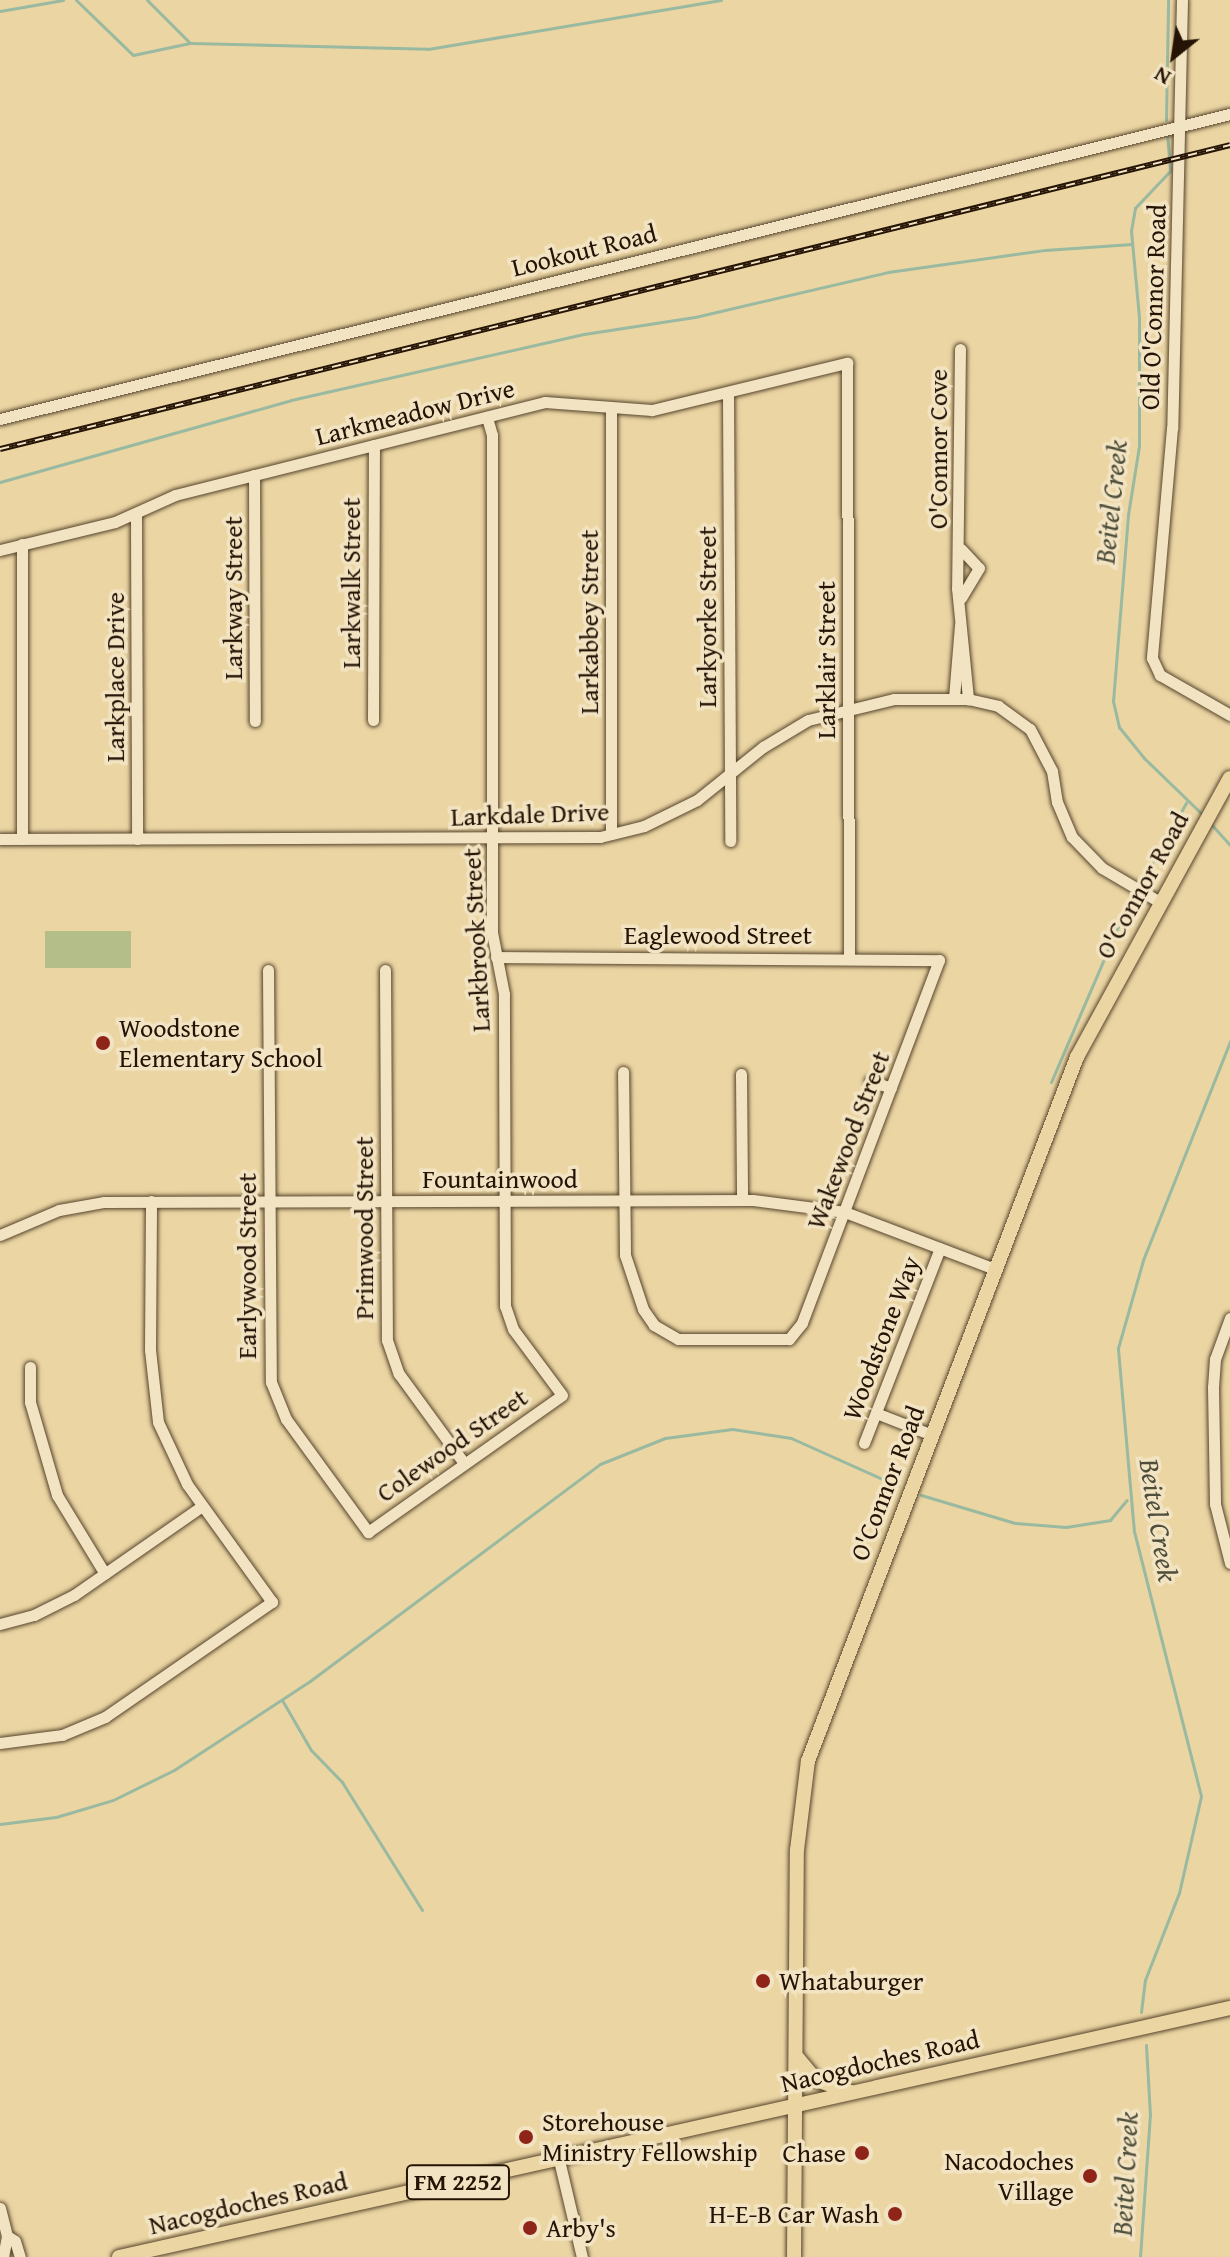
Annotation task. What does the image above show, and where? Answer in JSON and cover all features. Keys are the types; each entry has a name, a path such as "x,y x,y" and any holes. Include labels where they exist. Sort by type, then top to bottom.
{"main road":[{"name":"O'Connor Road","path":"794,2257 797,1850 808,1761 1077,1057 1230,778"},
{"name":"Nacogdoches Road","path":"119,2257 1230,2008"},
{"path":"796,2056 816,2080 851,2092"}],"street":[{"name":"Old O'Connor Road","path":"1182,0 1172,428 1152,658 1160,675 1230,715"},
{"name":"Lookout Road","path":"0,419 1230,114"},
{"name":"O'Connor Cove","path":"960,349 961,625 968,699"},
{"name":"Larkmeadow Drive","path":"0,550 136,515 175,495 558,401 611,409 652,410 847,363"},
{"name":"Larklair Street","path":"847,363 849,957"},
{"name":"Larkyorke Street","path":"728,393 730,841"},
{"name":"Larkabbey Street","path":"611,409 611,834"},
{"name":"Larkbrook Street","path":"487,417 492,435 492,840 496,957 504,994 508,1319 562,1395"},
{"name":"Larkwalk Street","path":"373,720 374,445"},
{"name":"Larkway Street","path":"254,475 255,721"},
{"name":"Larkplace Drive","path":"136,515 137,839"},
{"path":"22,544 22,839"},
{"name":"O'Connor Cove","path":"961,549 979,568 961,598"},
{"name":"O'Connor Cove","path":"954,698 961,625"},
{"name":"Larkdale Drive","path":"0,839 492,840 611,834 678,811 784,732 848,707 894,699 954,698 998,706 1030,729 1052,771 1057,802 1072,837 1102,868 1160,902"},
{"name":"Eaglewood Street","path":"496,957 939,960"},
{"name":"Wakewood Street","path":"623,1200 631,1284 648,1317 664,1334 678,1339 782,1340 795,1334 845,1212 939,960"},
{"name":"Earlywood Street","path":"268,970 271,1382 286,1419 368,1532"},
{"name":"Primwood Street","path":"385,970 389,1354 464,1463"},
{"path":"623,1072 623,1200"},
{"path":"741,1074 742,1200"},
{"path":"870,1081 891,1088"},
{"path":"0,1743 62,1735 105,1717 272,1602 202,1506 166,1444 153,1395 151,1201"},
{"name":"Fountainwood","path":"0,1235 59,1210 151,1201 788,1201 845,1212 995,1269"},
{"name":"Woodstone Way","path":"864,1443 940,1248"},
{"path":"1230,1318 1214,1369 1215,1494 1230,1563"},
{"path":"30,1367 30,1402 57,1495 105,1574"},
{"name":"Colewood Street","path":"368,1532 562,1395"},
{"path":"876,1413 932,1435"},
{"path":"1215,1494 1230,1497"},
{"path":"0,1624 58,1605 202,1506"},
{"path":"559,2160 582,2257"},
{"path":"0,2208 7,2236 3,2257"},
{"path":"7,2236 15,2241 20,2257"}],"green space":[{"path":"45,931 131,931 131,968 45,968"}],"waterway":[{"path":"0,11 63,0"},
{"path":"76,0 133,55 190,43 428,49 721,0"},
{"path":"147,0 189,42"},
{"name":"Beitel Creek","path":"1166,120 1168,0"},
{"name":"Beitel Creek","path":"1167,134 1170,171 1135,208 1131,231 1139,317 1139,446 1128,515 1113,701 1119,727 1144,758 1203,815"},
{"path":"0,482 291,400 584,334 695,317 888,272 1045,250 1132,244"},
{"path":"1146,873 1186,803"},
{"name":"Beitel Creek","path":"1211,824 1230,845"},
{"path":"1051,1082 1129,901"},
{"name":"Beitel Creek","path":"1141,2012 1145,1980 1179,1893 1201,1796 1134,1532 1118,1348 1143,1260 1230,1041"},
{"path":"0,1824 56,1817 113,1800 174,1770 310,1681 600,1464 665,1438 732,1429 791,1438 898,1486"},
{"path":"921,1495 1015,1523 1066,1527 1110,1520 1127,1500"},
{"path":"282,1700 311,1750 342,1782 422,1910"},
{"name":"Beitel Creek","path":"1140,2257 1150,2115 1146,2045"}],"railway":[{"path":"0,449 1230,145"}],"place":[{"name":"Woodstone Elementary School","path":"103,1043"},
{"name":"Whataburger","path":"763,1981"},
{"name":"Storehouse Ministry Fellowship","path":"526,2137"},
{"name":"Chase","path":"862,2153"},
{"name":"Nacodoches Village","path":"1090,2176"},
{"name":"H-E-B Car Wash","path":"895,2214"},
{"name":"Arby's","path":"530,2228"}]}
